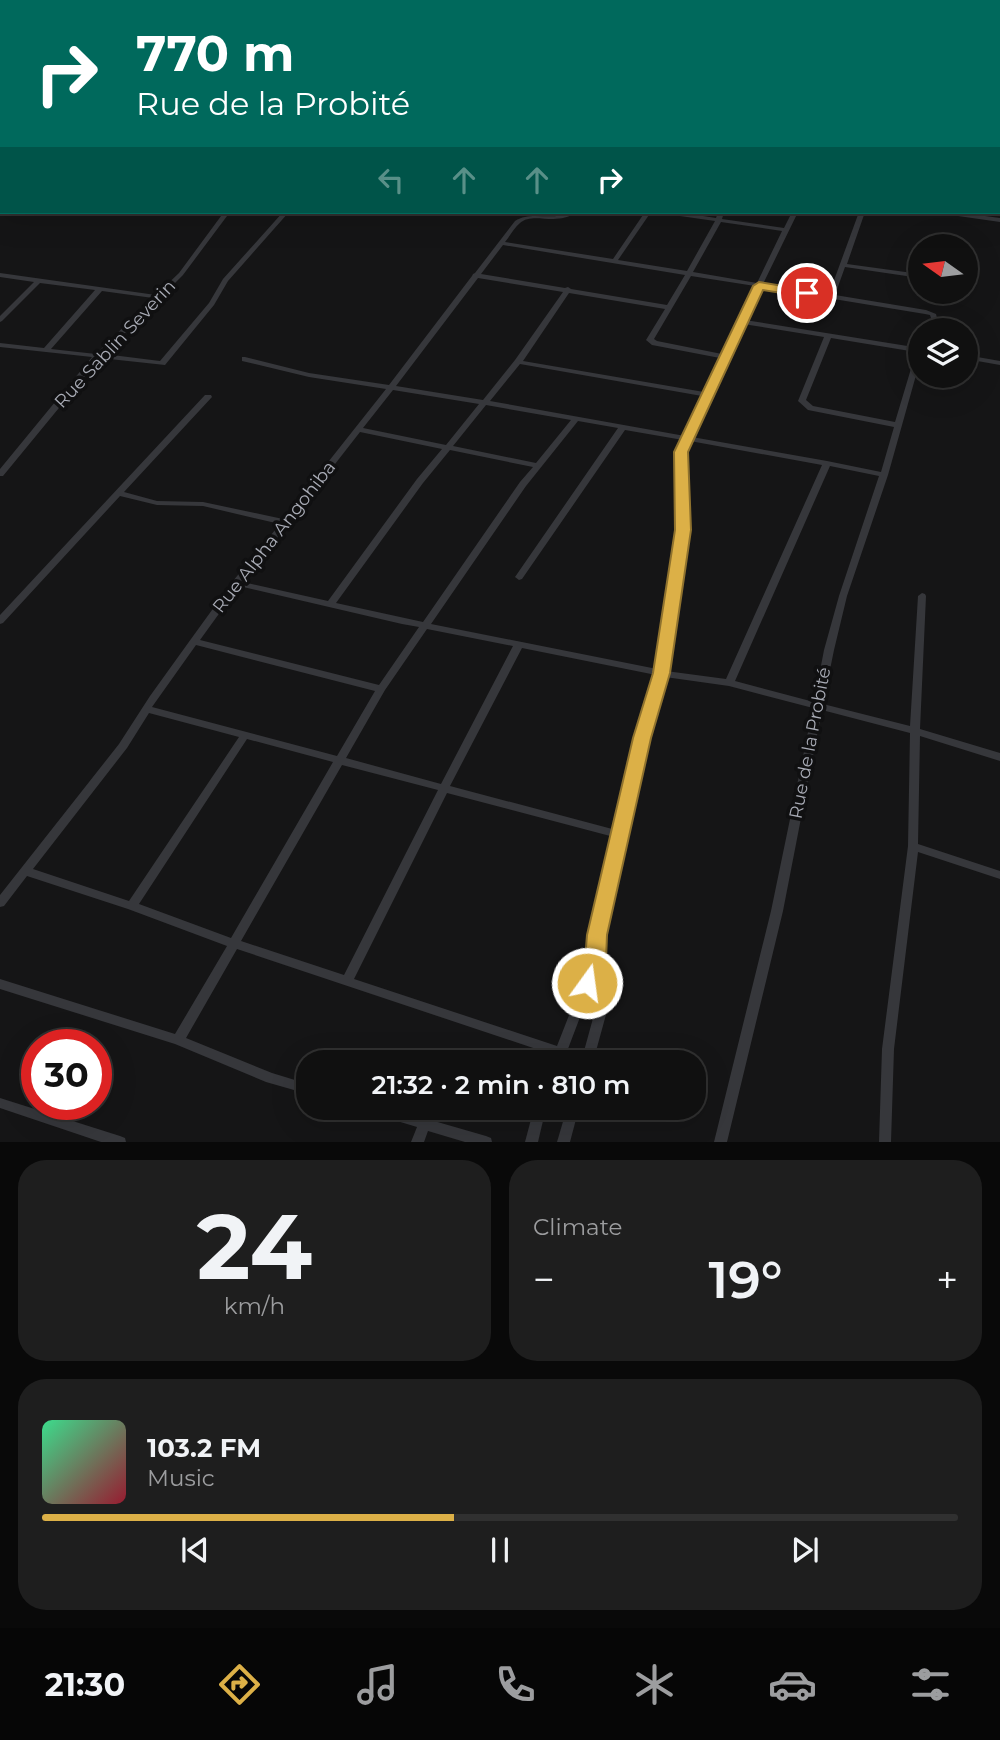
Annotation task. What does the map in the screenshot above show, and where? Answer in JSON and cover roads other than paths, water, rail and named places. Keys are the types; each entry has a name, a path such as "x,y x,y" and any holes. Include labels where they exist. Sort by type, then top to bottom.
{"street":[{"name":"Rue Sablin Severin","path":"0,474 98,357 158,297 203,246 226,214"},
{"path":"0,345 159,364 165,361 212,304 225,280 284,214"},
{"name":"Rue Alpha Angohiba","path":"0,903 123,746 146,709 236,583 520,218 559,219 569,214"},
{"path":"614,262 647,214"},
{"path":"702,214 720,215 786,230"},
{"path":"590,1050 601,1011 596,960 597,935 642,738 661,673 683,530 681,452 685,438 794,214"},
{"path":"831,297 861,214"},
{"path":"958,214 1000,220"},
{"path":"720,215 649,340 724,357"},
{"path":"500,243 933,314 934,318"},
{"path":"843,265 908,274"},
{"path":"0,275 158,297"},
{"path":"475,275 667,307"},
{"path":"0,320 38,281"},
{"path":"45,351 100,289"},
{"path":"331,604 446,448 518,362 568,289"},
{"path":"741,322 908,348"},
{"path":"828,336 802,401 811,408 898,425"},
{"path":"245,359 309,375 482,402 884,475"},
{"path":"978,359 1000,363"},
{"path":"518,362 706,395"},
{"name":"Rue de la Probité","path":"720,1142 777,911 817,706 844,596 884,475 909,388"},
{"path":"0,621 121,494 208,397"},
{"path":"178,1040 381,689 523,484 576,419"},
{"path":"519,577 622,427"},
{"path":"358,429 539,466"},
{"path":"729,683 827,463"},
{"path":"121,494 157,503 203,504 284,522"},
{"path":"236,583 427,626 661,673 729,683 915,731 1000,757"},
{"path":"885,1142 888,1049 913,846 915,731 922,596"},
{"path":"194,641 381,689"},
{"path":"348,982 444,788 520,644"},
{"path":"146,709 621,835"},
{"path":"132,906 244,735"},
{"path":"913,846 1000,875"},
{"path":"25,871 132,906 539,1050"},
{"path":"562,1050 596,960"},
{"path":"0,984 178,1040 270,1078 296,1086"},
{"path":"0,1103 120,1142"},
{"path":"412,1120 486,1142"},
{"path":"531,1142 536,1120"},
{"path":"563,1142 569,1120"},
{"path":"417,1142 425,1124"}]}
